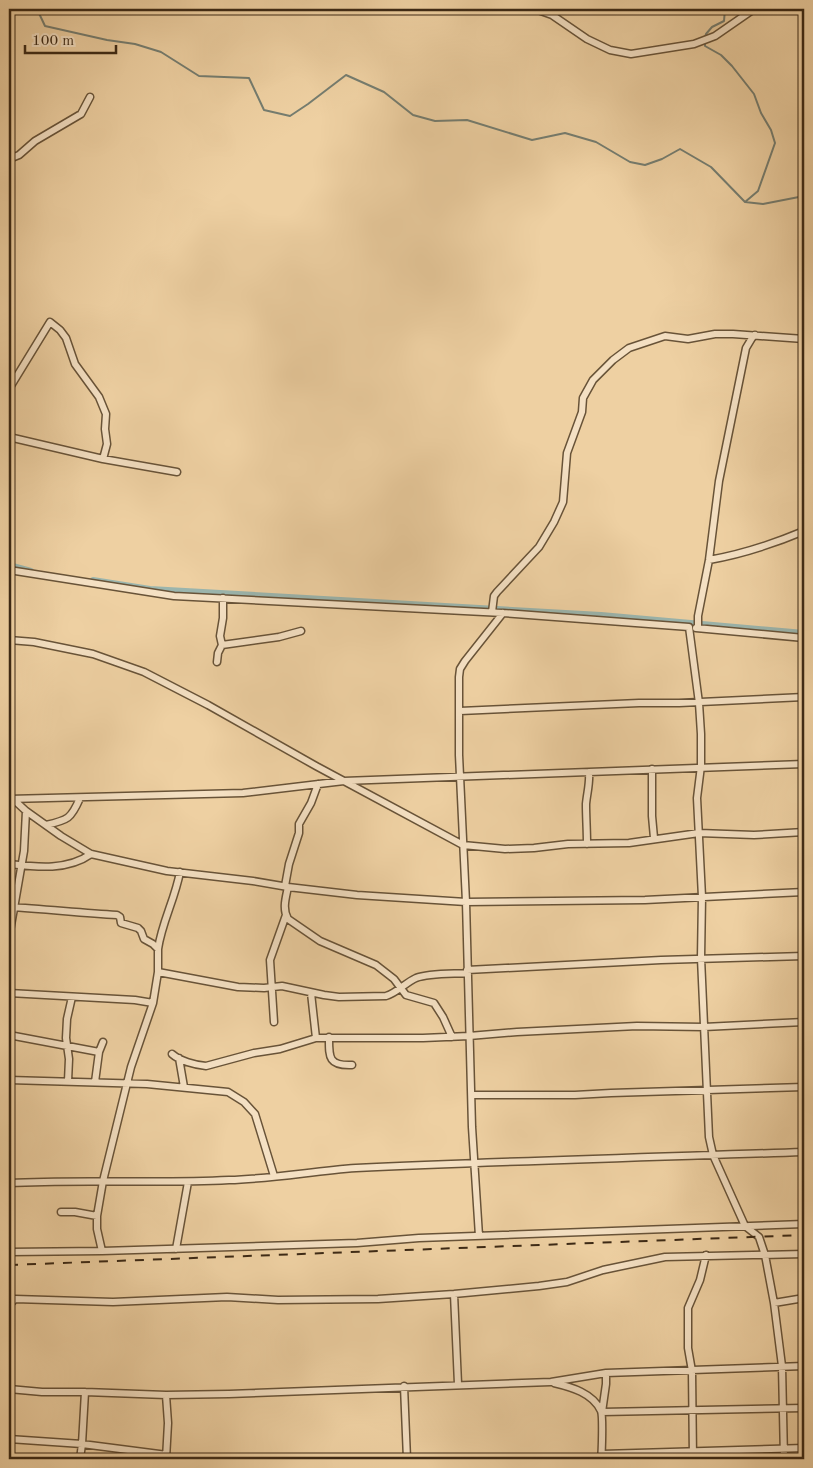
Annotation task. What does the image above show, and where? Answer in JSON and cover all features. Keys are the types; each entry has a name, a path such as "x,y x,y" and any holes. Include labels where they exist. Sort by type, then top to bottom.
{"street":[{"path":"535,9 552,15 610,50 631,54 694,44 715,36 754,9"},
{"path":"9,159 19,156 35,141 81,114 90,97"},
{"path":"9,389 50,322 66,338 75,364 99,397 106,414 107,444 103,459"},
{"path":"492,612 494,596 539,547 563,502 567,453 582,412 583,398 600,371 629,348 658,337 672,336 688,340 715,334 804,339"},
{"path":"698,628 698,616 709,560 719,481 746,348 756,335"},
{"path":"9,437 103,459 177,472"},
{"path":"709,560 735,556 755,550 804,531"},
{"path":"9,570 174,596 492,612 804,638"},
{"path":"217,662 218,653 222,645 220,636 223,618 223,598"},
{"path":"479,1236 474,1162 460,777 460,669 503,613"},
{"path":"689,627 699,702 701,766 698,798 702,898 701,958 708,1137 713,1155 745,1226 759,1237 765,1255 774,1303 782,1366 784,1459"},
{"path":"222,645 279,637 301,631"},
{"path":"9,640 34,642 93,654 144,672 208,705 463,845 505,849 629,842 699,833 754,835 804,832"},
{"path":"460,711 804,697"},
{"path":"11,799 243,793 344,781 701,766 804,764"},
{"path":"652,769 654,838"},
{"path":"587,844 586,807 590,784 589,772"},
{"path":"274,1022 270,960 286,915 285,900 289,864 299,832 299,824 318,784"},
{"path":"46,825 60,822 72,815 80,798"},
{"path":"11,799 90,854 180,872 287,887 357,895 466,902 645,900 804,892"},
{"path":"9,937 12,907 22,866 26,811"},
{"path":"9,864 22,866 66,866 78,862 90,854"},
{"path":"102,1251 97,1229 97,1216 103,1182 128,1083 153,1003 158,972 158,949 164,920 170,901 176,892 180,872"},
{"path":"12,907 117,915 120,917 121,923 142,931 144,939 158,949"},
{"path":"286,915 288,919 320,941 376,965 394,979 406,994 434,1003 452,1037"},
{"path":"158,972 190,976 223,985 252,988 288,987 339,997 379,997 392,994 419,977 467,971 701,958 804,956"},
{"path":"9,993 135,1000 153,1003"},
{"path":"311,993 316,1038"},
{"path":"68,1081 67,1019 72,996"},
{"path":"172,1054 200,1066 206,1066 254,1053 280,1049 316,1038 329,1037 381,1039 452,1037 637,1026 704,1027 804,1022"},
{"path":"9,1034 100,1052"},
{"path":"329,1037 329,1056 331,1060 340,1065 352,1065"},
{"path":"96,1082 103,1042"},
{"path":"179,1058 184,1087"},
{"path":"9,1080 128,1083 228,1092 252,1109 258,1121 274,1176"},
{"path":"472,1095 575,1095 611,1092 804,1087"},
{"path":"9,1183 69,1180 188,1182 259,1179 354,1168 474,1162 804,1152"},
{"path":"176,1249 188,1182"},
{"path":"61,1212 75,1212 97,1216"},
{"path":"9,1252 358,1243 479,1236 804,1224"},
{"path":"9,1305 15,1299 113,1302 227,1297 328,1300 454,1294 567,1282 603,1270 665,1257 804,1254"},
{"path":"693,1459 692,1371 688,1348 688,1308 700,1280 706,1255"},
{"path":"454,1294 458,1384"},
{"path":"774,1303 804,1298"},
{"path":"9,1389 42,1392 166,1395 305,1392 404,1386 551,1382 606,1372 692,1371 804,1366"},
{"path":"606,1372 602,1412 601,1457 693,1450 804,1448"},
{"path":"551,1382 582,1393 591,1399 602,1412"},
{"path":"404,1386 407,1459"},
{"path":"80,1459 85,1392"},
{"path":"9,1439 82,1444 166,1457 168,1423 166,1395"},
{"path":"602,1412 804,1408"}],"waterway":[{"path":"37,9 45,26 107,40 135,44 161,52 199,76 249,78 264,110 290,116 346,75 384,92 413,115 435,121 467,120 532,140 565,133 596,142 630,162 645,165 662,159 680,149 711,167 745,202 763,204 804,196"},
{"path":"705,37 712,27 724,21 725,9"},
{"path":"705,41 705,46 721,55 754,94 775,143 758,191 745,202"},
{"path":"9,565 31,571"},
{"path":"93,580 150,589 601,615 804,633"}],"railway":[{"path":"9,1265 804,1235"}]}
